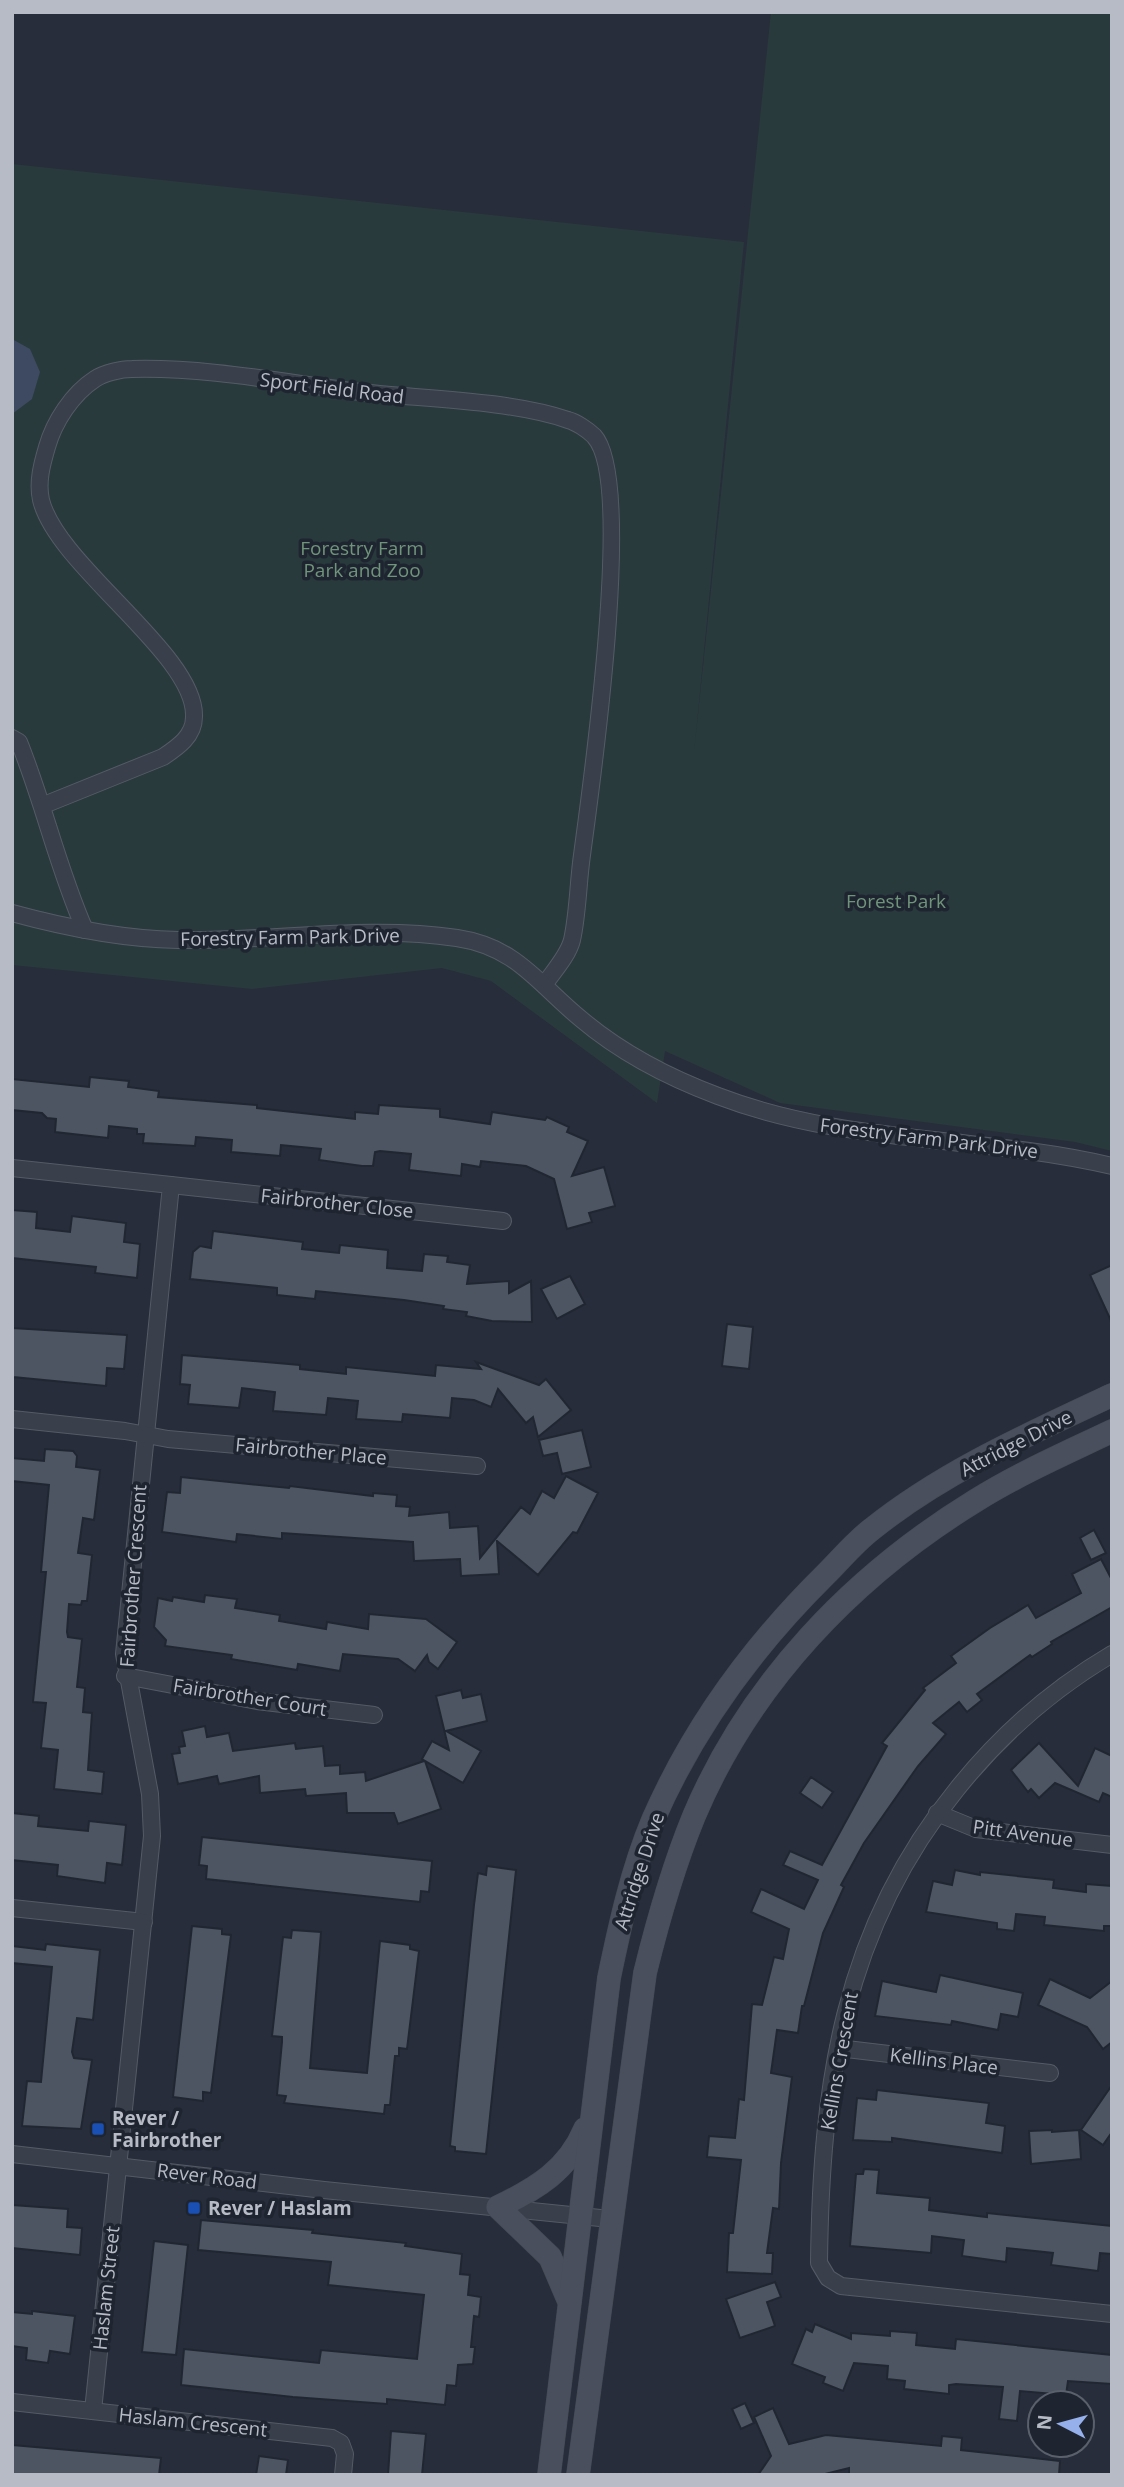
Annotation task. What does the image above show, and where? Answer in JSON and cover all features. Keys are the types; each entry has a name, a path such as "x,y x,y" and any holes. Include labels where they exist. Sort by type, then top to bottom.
{"main road":[{"name":"Attridge Drive","path":"549,2475 590,2117 609,1978 625,1903 653,1820 700,1730 735,1676 779,1620 871,1530 985,1455 1112,1395"},
{"name":"Attridge Drive","path":"578,2475 610,2218 645,1973 663,1900 694,1816 720,1763 754,1707 814,1630 891,1559 975,1500 1112,1431"},
{"path":"569,2300 550,2257 498,2207 528,2193 559,2171 581,2140 590,2117"}],"street":[{"name":"Sport Field Road","path":"44,805 163,757 190,733 195,719 192,696 177,672 114,597 69,549 48,519 41,500 39,484 53,425 95,378 126,369 217,374 520,409 570,420 593,434 602,447 609,496 611,555 599,720 571,943 544,985"},
{"path":"12,738 19,742 44,805 72,902 85,930"},
{"name":"Forestry Farm Park Drive","path":"12,913 85,930 179,940 383,932 460,938 514,957 582,1021 638,1058 709,1092 751,1108 826,1128 1054,1152 1112,1166"},
{"path":"12,1168 171,1185"},
{"name":"Fairbrother Close","path":"171,1185 503,1221"},
{"name":"Fairbrother Crescent","path":"120,2165 152,1836 150,1794 125,1676 124,1638 171,1185"},
{"name":"Fairbrother Place","path":"12,1419 145,1435 477,1466"},
{"name":"Kellins Crescent","path":"1112,1654 1044,1699 986,1753 937,1813 886,1896 854,1976 838,2048 829,2102 819,2239 819,2263 828,2278 841,2286 1112,2314"},
{"name":"Fairbrother Court","path":"125,1676 257,1701 374,1715"},
{"name":"Pitt Avenue","path":"937,1813 976,1829 1112,1845"},
{"path":"12,1908 144,1922"},
{"name":"Kellins Place","path":"838,2048 1050,2073"},
{"name":"Rever Road","path":"12,2154 324,2190 610,2218"},
{"name":"Haslam Street","path":"93,2411 120,2165"},
{"name":"Haslam Crescent","path":"12,2402 332,2438 341,2443 345,2454 343,2475"}],"green space":[{"path":"771,12 1112,12 1112,1151 1075,1142 780,1103 665,1051 657,1103 491,981 442,968 252,989 12,965 12,164 744,242 694,753"}],"water":[{"path":"12,339 30,349 40,372 32,399 12,414"}],"building":[{"path":"90,1077 129,1081 128,1087 159,1091 158,1097 257,1105 257,1108 355,1119 355,1112 378,1114 379,1105 440,1109 440,1117 490,1124 492,1112 545,1120 547,1117 569,1127 567,1132 588,1141 572,1176 604,1167 615,1206 589,1213 592,1222 567,1229 554,1179 526,1166 481,1161 480,1167 462,1164 461,1176 409,1170 411,1154 375,1152 373,1166 362,1166 319,1160 321,1149 281,1145 280,1156 231,1152 232,1140 196,1137 195,1146 143,1143 144,1134 137,1134 137,1129 109,1126 108,1138 55,1132 56,1119 47,1118 42,1113 12,1110 12,1079 89,1087"},
{"path":"12,1210 37,1212 36,1228 70,1232 72,1216 126,1223 124,1242 140,1244 137,1278 95,1273 96,1267 12,1258"},
{"path":"213,1231 303,1242 302,1249 339,1253 340,1245 388,1250 387,1268 422,1271 424,1254 448,1256 447,1262 470,1265 467,1284 509,1281 509,1293 531,1281 532,1322 492,1321 466,1316 467,1312 443,1309 444,1306 404,1300 316,1291 315,1299 277,1295 277,1288 190,1279 193,1252 200,1246 211,1248"},
{"path":"1112,1265 1112,1323 1090,1275"},
{"path":"570,1276 585,1304 557,1319 541,1289"},
{"path":"727,1324 753,1327 749,1369 722,1366"},
{"path":"12,1328 127,1335 124,1369 107,1368 106,1386 13,1377"},
{"path":"182,1355 300,1365 300,1369 346,1374 346,1367 435,1376 436,1365 481,1369 476,1362 539,1385 546,1379 571,1410 538,1437 533,1417 526,1423 498,1389 491,1407 474,1400 452,1398 450,1418 403,1414 402,1422 356,1419 358,1401 328,1398 326,1415 273,1411 275,1392 242,1388 239,1408 188,1404 190,1385 180,1384"},
{"path":"582,1430 591,1467 562,1474 557,1453 543,1456 539,1440"},
{"path":"45,1449 73,1451 77,1456 76,1467 100,1470 94,1520 83,1518 78,1553 92,1555 87,1601 82,1601 81,1605 69,1604 67,1632 68,1637 82,1639 77,1687 85,1688 83,1712 92,1713 88,1770 104,1772 102,1794 54,1789 58,1750 41,1748 46,1703 33,1702 46,1572 41,1572 49,1485 12,1481 12,1458 44,1461"},
{"path":"566,1476 598,1493 577,1533 573,1532 538,1575 497,1541 499,1574 461,1576 460,1559 414,1561 413,1542 282,1533 282,1539 237,1534 236,1542 162,1532 167,1492 180,1493 181,1477 373,1496 373,1493 397,1495 396,1506 410,1507 409,1516 449,1512 450,1528 478,1526 480,1558 521,1507 530,1514 542,1491 554,1498"},
{"path":"1094,1530 1106,1553 1091,1560 1080,1538"},
{"path":"1101,1559 1112,1580 1112,1607 1051,1642 1052,1644 1032,1657 1030,1655 977,1694 982,1700 967,1712 959,1702 933,1723 946,1734 918,1766 864,1843 841,1885 844,1887 823,1933 802,2006 798,2033 777,2030 771,2073 792,2077 781,2163 779,2209 773,2208 767,2253 773,2253 772,2274 727,2272 729,2233 733,2233 741,2160 707,2157 709,2136 735,2138 739,2099 744,2100 752,2004 762,2005 774,1957 783,1959 789,1929 751,1912 761,1889 804,1909 818,1880 783,1865 790,1851 822,1865 887,1746 882,1743 925,1690 923,1688 956,1663 951,1656 1028,1605 1036,1618 1081,1593 1072,1574"},
{"path":"205,1595 237,1599 235,1608 280,1615 279,1621 326,1629 327,1622 368,1629 369,1614 426,1619 457,1642 438,1669 429,1662 427,1655 415,1671 398,1659 343,1654 340,1671 298,1664 297,1670 231,1659 232,1655 165,1646 166,1640 154,1627 158,1598 172,1601 173,1597 204,1602"},
{"path":"461,1690 463,1698 481,1694 487,1721 446,1731 481,1751 463,1783 425,1761 441,1809 398,1824 394,1813 347,1813 346,1793 306,1796 305,1789 260,1793 259,1776 219,1784 217,1776 178,1784 172,1754 180,1753 179,1747 185,1746 182,1731 205,1726 207,1737 229,1733 233,1751 295,1743 296,1749 323,1746 325,1766 340,1765 340,1774 365,1772 366,1781 424,1761 422,1759 432,1741 449,1750 436,1696"},
{"path":"1039,1743 1078,1786 1095,1748 1112,1756 1112,1797 1103,1793 1099,1802 1055,1783 1039,1798 1031,1789 1028,1792 1011,1770"},
{"path":"811,1777 833,1792 822,1808 800,1793"},
{"path":"12,1813 39,1816 38,1826 88,1831 89,1821 126,1825 122,1865 107,1863 105,1883 57,1876 58,1865 12,1860"},
{"path":"202,1837 432,1861 429,1892 421,1891 420,1902 206,1879 207,1866 199,1865"},
{"path":"487,1866 516,1870 486,2154 455,2151 455,2147 450,2146 478,1873 486,1875"},
{"path":"955,1870 980,1875 980,1872 1054,1880 1053,1888 1086,1892 1086,1884 1112,1886 1112,1926 1104,1926 1104,1931 1044,1925 1045,1917 1016,1914 1014,1931 997,1929 997,1923 926,1912 933,1881 952,1885"},
{"path":"192,1926 222,1929 222,1934 231,1935 211,2093 203,2092 203,2101 173,2097"},
{"path":"292,1930 321,1932 310,2068 367,2073 380,1941 410,1945 410,1949 419,1951 407,2049 399,2048 399,2056 395,2056 390,2105 385,2105 384,2114 284,2103 286,2096 277,2095 282,2037 272,2036 283,1937 291,1938"},
{"path":"46,1944 100,1950 93,2020 77,2018 72,2052 74,2058 92,2060 81,2129 22,2126 27,2081 41,2082 52,1967 12,1963 12,1946 45,1950"},
{"path":"940,1975 1023,1993 1018,2017 1001,2014 998,2030 952,2021 951,2025 875,2016 882,1981 936,1992"},
{"path":"1050,1979 1090,1998 1112,1981 1112,2042 1103,2049 1087,2027 1038,2005"},
{"path":"1112,2085 1112,2132 1103,2145 1081,2130"},
{"path":"877,2090 989,2103 986,2123 1005,2126 1002,2153 892,2138 892,2142 853,2140 857,2098 876,2100"},
{"path":"1079,2130 1081,2159 1031,2164 1029,2131"},
{"path":"864,2169 879,2170 877,2193 930,2198 929,2210 1112,2226 1112,2254 1100,2253 1098,2271 1051,2265 1053,2253 1007,2248 1006,2262 962,2256 964,2240 932,2236 931,2253 850,2246 856,2174 863,2174"},
{"path":"12,2205 68,2209 67,2227 82,2228 80,2255 12,2248"},
{"path":"201,2220 313,2230 312,2233 406,2243 405,2246 462,2254 460,2274 470,2275 468,2295 481,2297 479,2317 474,2316 471,2347 475,2347 473,2364 458,2365 456,2386 447,2385 445,2405 387,2399 387,2404 293,2397 181,2385 184,2349 319,2363 321,2350 417,2359 424,2295 328,2285 331,2262 198,2250"},
{"path":"154,2241 188,2245 176,2355 142,2352"},
{"path":"775,2282 781,2297 767,2302 775,2326 740,2338 726,2299"},
{"path":"32,2311 75,2316 70,2354 50,2351 48,2363 26,2360 27,2348 12,2346 12,2312 32,2314"},
{"path":"815,2324 851,2339 851,2333 890,2336 890,2331 917,2333 916,2345 955,2349 956,2339 1112,2355 1112,2384 1068,2381 1067,2389 1026,2389 1026,2392 1020,2391 1017,2421 999,2419 1003,2387 956,2384 949,2385 949,2394 904,2389 905,2381 887,2379 888,2366 854,2363 843,2391 823,2383 825,2377 792,2364 806,2329 812,2332"},
{"path":"745,2403 754,2423 741,2429 732,2409"},
{"path":"773,2408 789,2444 826,2435 941,2446 942,2436 962,2438 961,2450 1060,2461 1059,2475 849,2475 849,2468 821,2475 758,2475 771,2456 754,2417"},
{"path":"391,2431 426,2434 422,2475 388,2475"},
{"path":"12,2445 161,2458 159,2475 12,2475"},
{"path":"259,2456 288,2460 286,2475 256,2475"}],"place":[{"name":"Rever / Fairbrother","path":"98,2129"},
{"name":"Rever / Haslam","path":"194,2208"}],"park label":[{"name":"Forestry Farm Park and Zoo","path":"362,559"},
{"name":"Forest Park","path":"896,901"}]}
